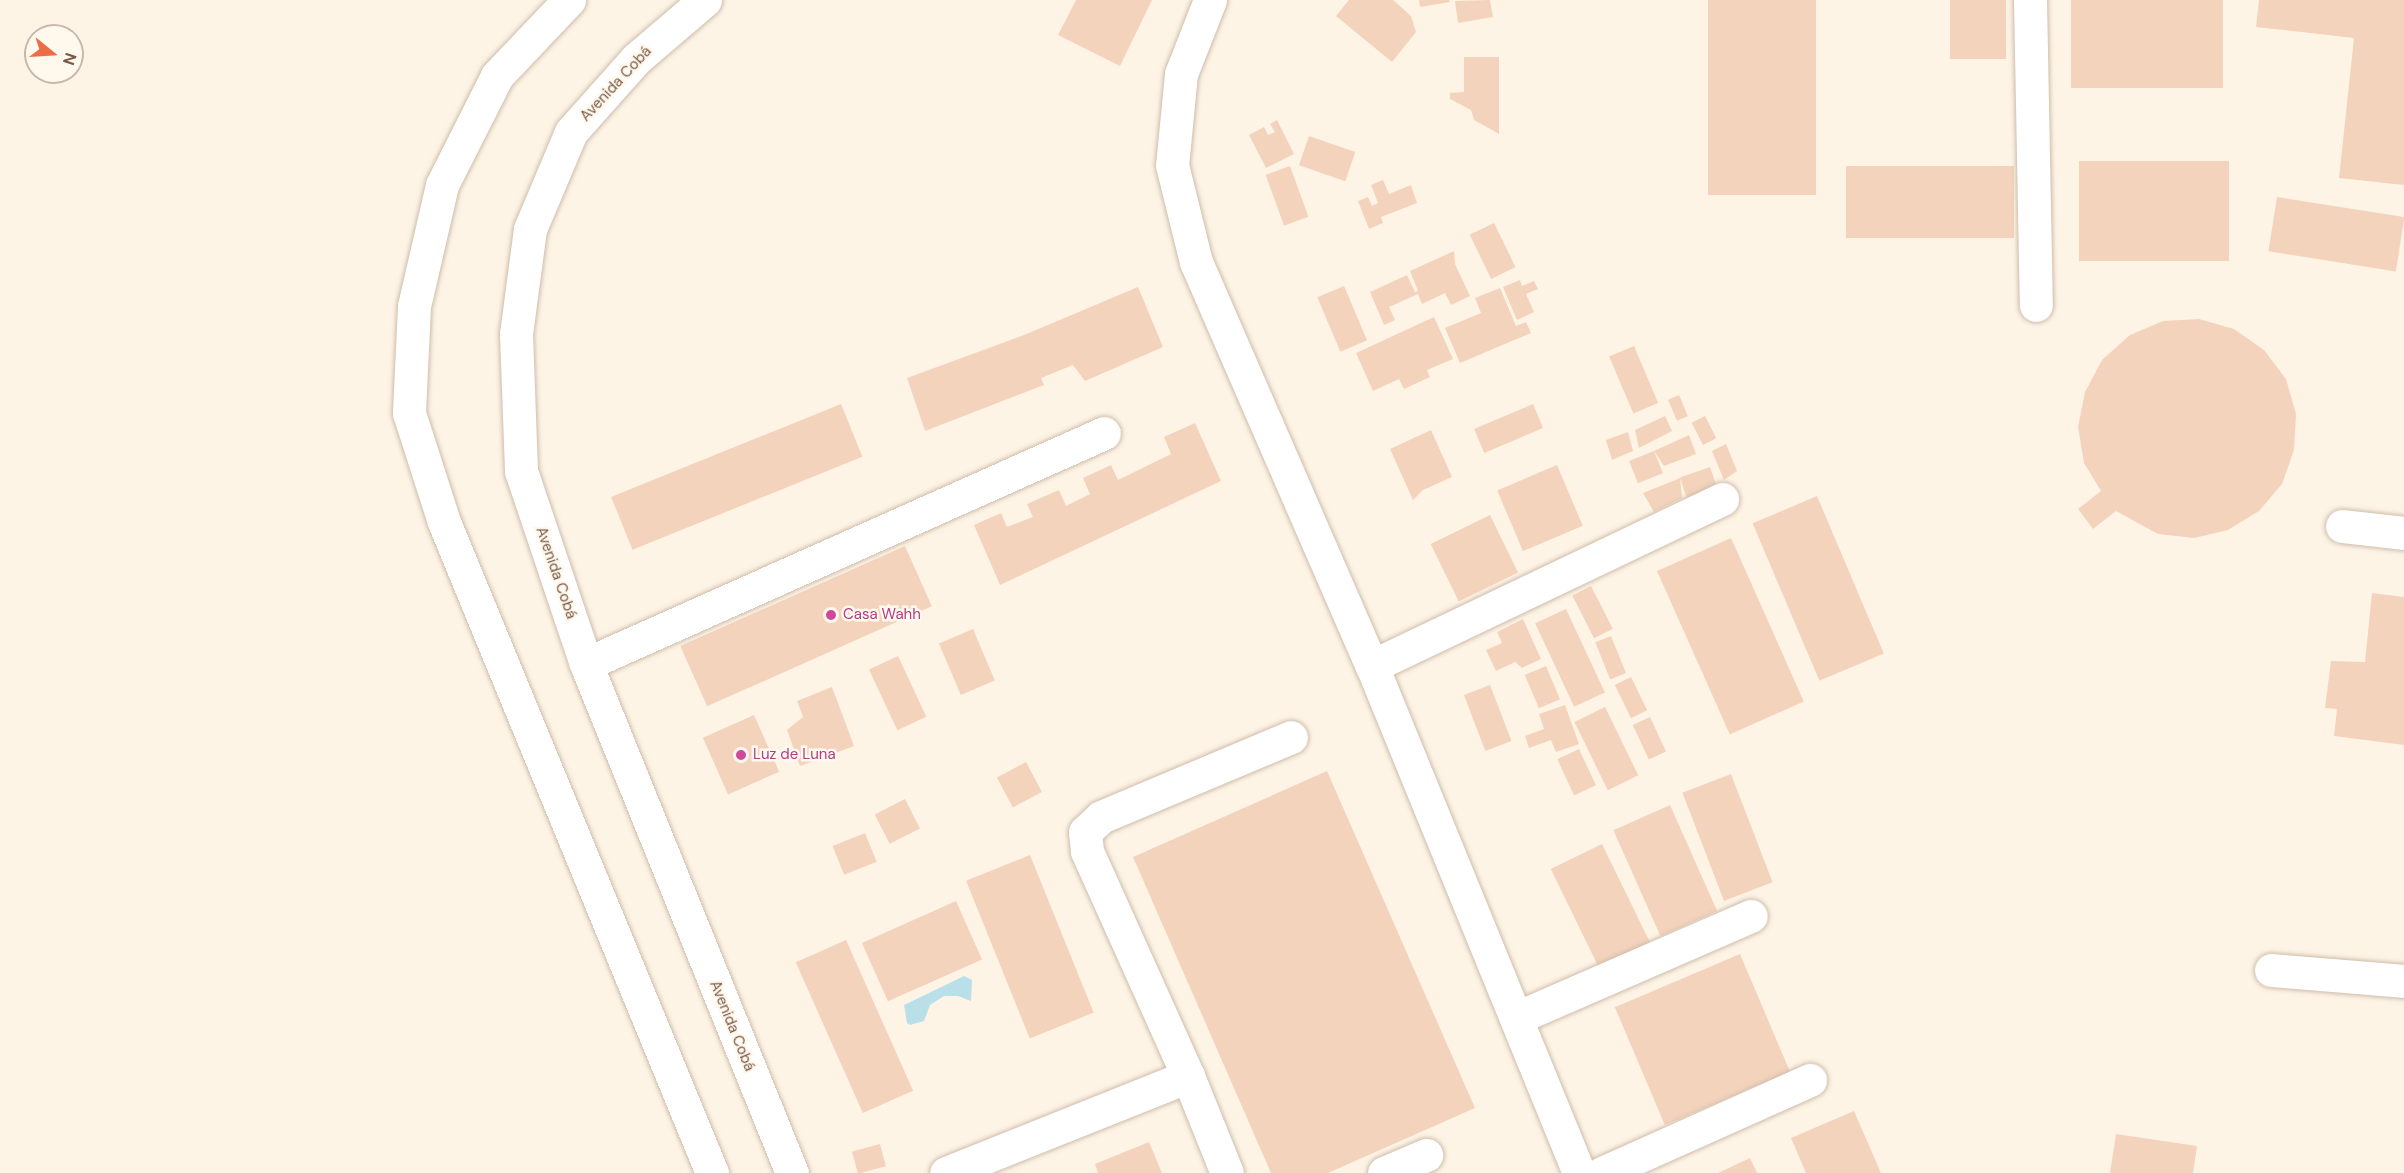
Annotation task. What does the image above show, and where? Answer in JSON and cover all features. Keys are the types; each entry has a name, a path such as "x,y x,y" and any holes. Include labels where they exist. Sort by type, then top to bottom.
{"street":[{"path":"569,0 497,76 442,185 414,306 409,413 444,522 712,1173"},
{"name":"Avenida Cobá","path":"705,0 636,59 571,132 530,229 516,334 521,471 586,664 792,1173"},
{"path":"1210,0 1181,74 1172,165 1196,262 1372,666 1579,1173"},
{"path":"2030,0 2036,305"},
{"path":"586,664 1104,433"},
{"path":"1372,666 1722,499"},
{"path":"2342,526 2404,532"},
{"path":"1227,1173 1188,1076 1087,851 1085,832 1101,817 1291,737"},
{"path":"1516,1018 1751,916"},
{"path":"2271,970 2404,981"},
{"path":"946,1173 1188,1076"},
{"path":"1602,1173 1810,1080"},
{"path":"1384,1173 1426,1155"}],"water":[{"path":"964,976 972,980 971,1001 958,996 944,996 930,1005 924,1021 910,1025 907,1023 904,1005"}],"building":[{"path":"1076,0 1152,0 1120,66 1058,35"},
{"path":"1349,0 1393,0 1411,16 1416,32 1392,62 1336,16"},
{"path":"1419,0 1449,0 1450,2 1420,7"},
{"path":"1490,0 1493,17 1458,23 1455,1"},
{"path":"1708,0 1816,0 1816,195 1708,195"},
{"path":"1950,0 2006,0 2006,59 1950,59"},
{"path":"2071,0 2223,0 2223,88 2071,88"},
{"path":"2259,0 2404,0 2404,185 2339,178 2354,38 2256,27"},
{"path":"1464,57 1499,57 1499,134 1474,120 1471,110 1450,99 1450,93 1464,92"},
{"path":"1277,120 1294,154 1266,168 1249,135 1264,127 1268,135 1275,132 1270,124"},
{"path":"1309,136 1355,152 1345,181 1299,165"},
{"path":"2079,161 2229,161 2229,261 2079,261"},
{"path":"1290,166 1308,217 1284,226 1266,175"},
{"path":"1846,166 2014,166 2014,238 1846,238"},
{"path":"1383,180 1389,194 1411,185 1417,203 1381,217 1383,223 1369,229 1358,201 1368,197 1372,206 1378,203 1371,185"},
{"path":"2277,197 2404,217 2396,272 2268,251"},
{"path":"1494,223 1515,267 1491,279 1470,235"},
{"path":"1454,251 1455,264 1470,296 1451,305 1445,293 1422,304 1418,294 1389,307 1395,320 1384,325 1370,292 1407,275 1415,292 1418,291 1410,271"},
{"path":"1520,280 1522,286 1534,281 1538,289 1526,294 1534,312 1517,320 1503,287"},
{"path":"1344,286 1367,340 1340,352 1317,297"},
{"path":"1138,287 1163,347 1085,381 1073,365 1041,378 1044,385 925,431 907,378 1024,335"},
{"path":"1500,288 1516,326 1526,322 1531,333 1460,363 1445,328 1481,313 1475,298"},
{"path":"1434,317 1453,359 1427,370 1430,377 1404,389 1399,379 1373,391 1356,353"},
{"path":"2199,319 2234,329 2264,350 2286,379 2296,414 2294,450 2282,484 2259,511 2228,530 2194,538 2158,534 2116,511 2093,529 2078,509 2101,491 2084,463 2078,427 2085,392 2102,360 2130,335 2163,321"},
{"path":"1634,346 1658,403 1633,414 1609,357"},
{"path":"1679,395 1688,416 1677,421 1668,400"},
{"path":"841,404 862,457 632,550 611,497"},
{"path":"1533,404 1543,428 1484,453 1474,429"},
{"path":"1665,416 1672,431 1639,448 1635,430"},
{"path":"1705,416 1716,438 1703,445 1692,423"},
{"path":"1195,423 1221,481 1000,585 974,525 1001,513 1007,527 1033,517 1027,504 1059,490 1066,506 1090,494 1083,478 1111,465 1118,480 1171,454 1164,437"},
{"path":"1431,430 1452,477 1423,490 1413,500 1390,449"},
{"path":"1628,432 1633,451 1612,460 1606,440"},
{"path":"1689,435 1696,454 1664,466 1654,451"},
{"path":"1726,444 1737,471 1724,480 1712,451"},
{"path":"1654,451 1663,473 1638,483 1629,461"},
{"path":"1557,465 1583,526 1523,551 1497,490"},
{"path":"1710,467 1717,487 1687,497 1680,477"},
{"path":"1680,478 1682,498 1654,512 1643,493"},
{"path":"1817,496 1884,653 1819,681 1753,523"},
{"path":"1490,515 1518,573 1459,601 1431,544"},
{"path":"1731,538 1804,702 1730,734 1657,571"},
{"path":"905,546 932,606 707,706 680,646"},
{"path":"1591,586 1613,629 1594,638 1572,596"},
{"path":"2372,593 2404,597 2404,745 2334,736 2337,709 2325,708 2331,661 2365,662"},
{"path":"1566,609 1605,692 1574,707 1535,623"},
{"path":"1523,619 1541,659 1522,668 1515,662 1496,671 1486,650 1502,643 1497,632"},
{"path":"973,629 995,681 961,695 939,643"},
{"path":"1611,636 1626,673 1610,679 1595,642"},
{"path":"898,656 926,717 897,730 869,670"},
{"path":"1546,666 1560,699 1539,708 1525,675"},
{"path":"1631,677 1647,710 1631,718 1615,685"},
{"path":"1490,685 1512,741 1485,751 1464,695"},
{"path":"832,687 854,746 800,766 787,730 803,717 797,701"},
{"path":"1565,705 1579,744 1556,752 1551,740 1529,748 1525,736 1544,729 1539,714"},
{"path":"1605,707 1638,775 1608,790 1574,722"},
{"name":"Luz de Luna","path":"754,715 779,772 728,794 703,738"},
{"path":"1650,717 1666,751 1649,759 1633,725"},
{"path":"1579,749 1596,785 1574,795 1557,759"},
{"path":"1026,762 1042,792 1013,808 997,777"},
{"path":"1327,771 1475,1108 1328,1173 1271,1173 1133,857"},
{"path":"1731,774 1773,882 1724,901 1682,793"},
{"path":"905,799 920,828 890,844 875,814"},
{"path":"1670,805 1717,911 1661,936 1613,830"},
{"path":"865,833 877,862 844,875 833,846"},
{"path":"1602,844 1650,942 1599,967 1551,869"},
{"path":"1030,855 1094,1013 1030,1038 966,881"},
{"path":"956,901 982,959 888,1001 862,943"},
{"path":"846,940 913,1091 863,1113 796,962"},
{"path":"1740,954 1790,1072 1665,1125 1615,1007"},
{"path":"1854,1111 1881,1173 1806,1173 1791,1138"},
{"path":"2116,1134 2197,1146 2193,1173 2110,1173"},
{"path":"1149,1142 1162,1173 1098,1173 1095,1164"},
{"path":"880,1144 886,1166 858,1173 852,1152"},
{"path":"1750,1158 1757,1173 1718,1173"}],"place":[{"name":"Casa Wahh","path":"831,615"},
{"name":"Luz de Luna","path":"741,755"}]}
